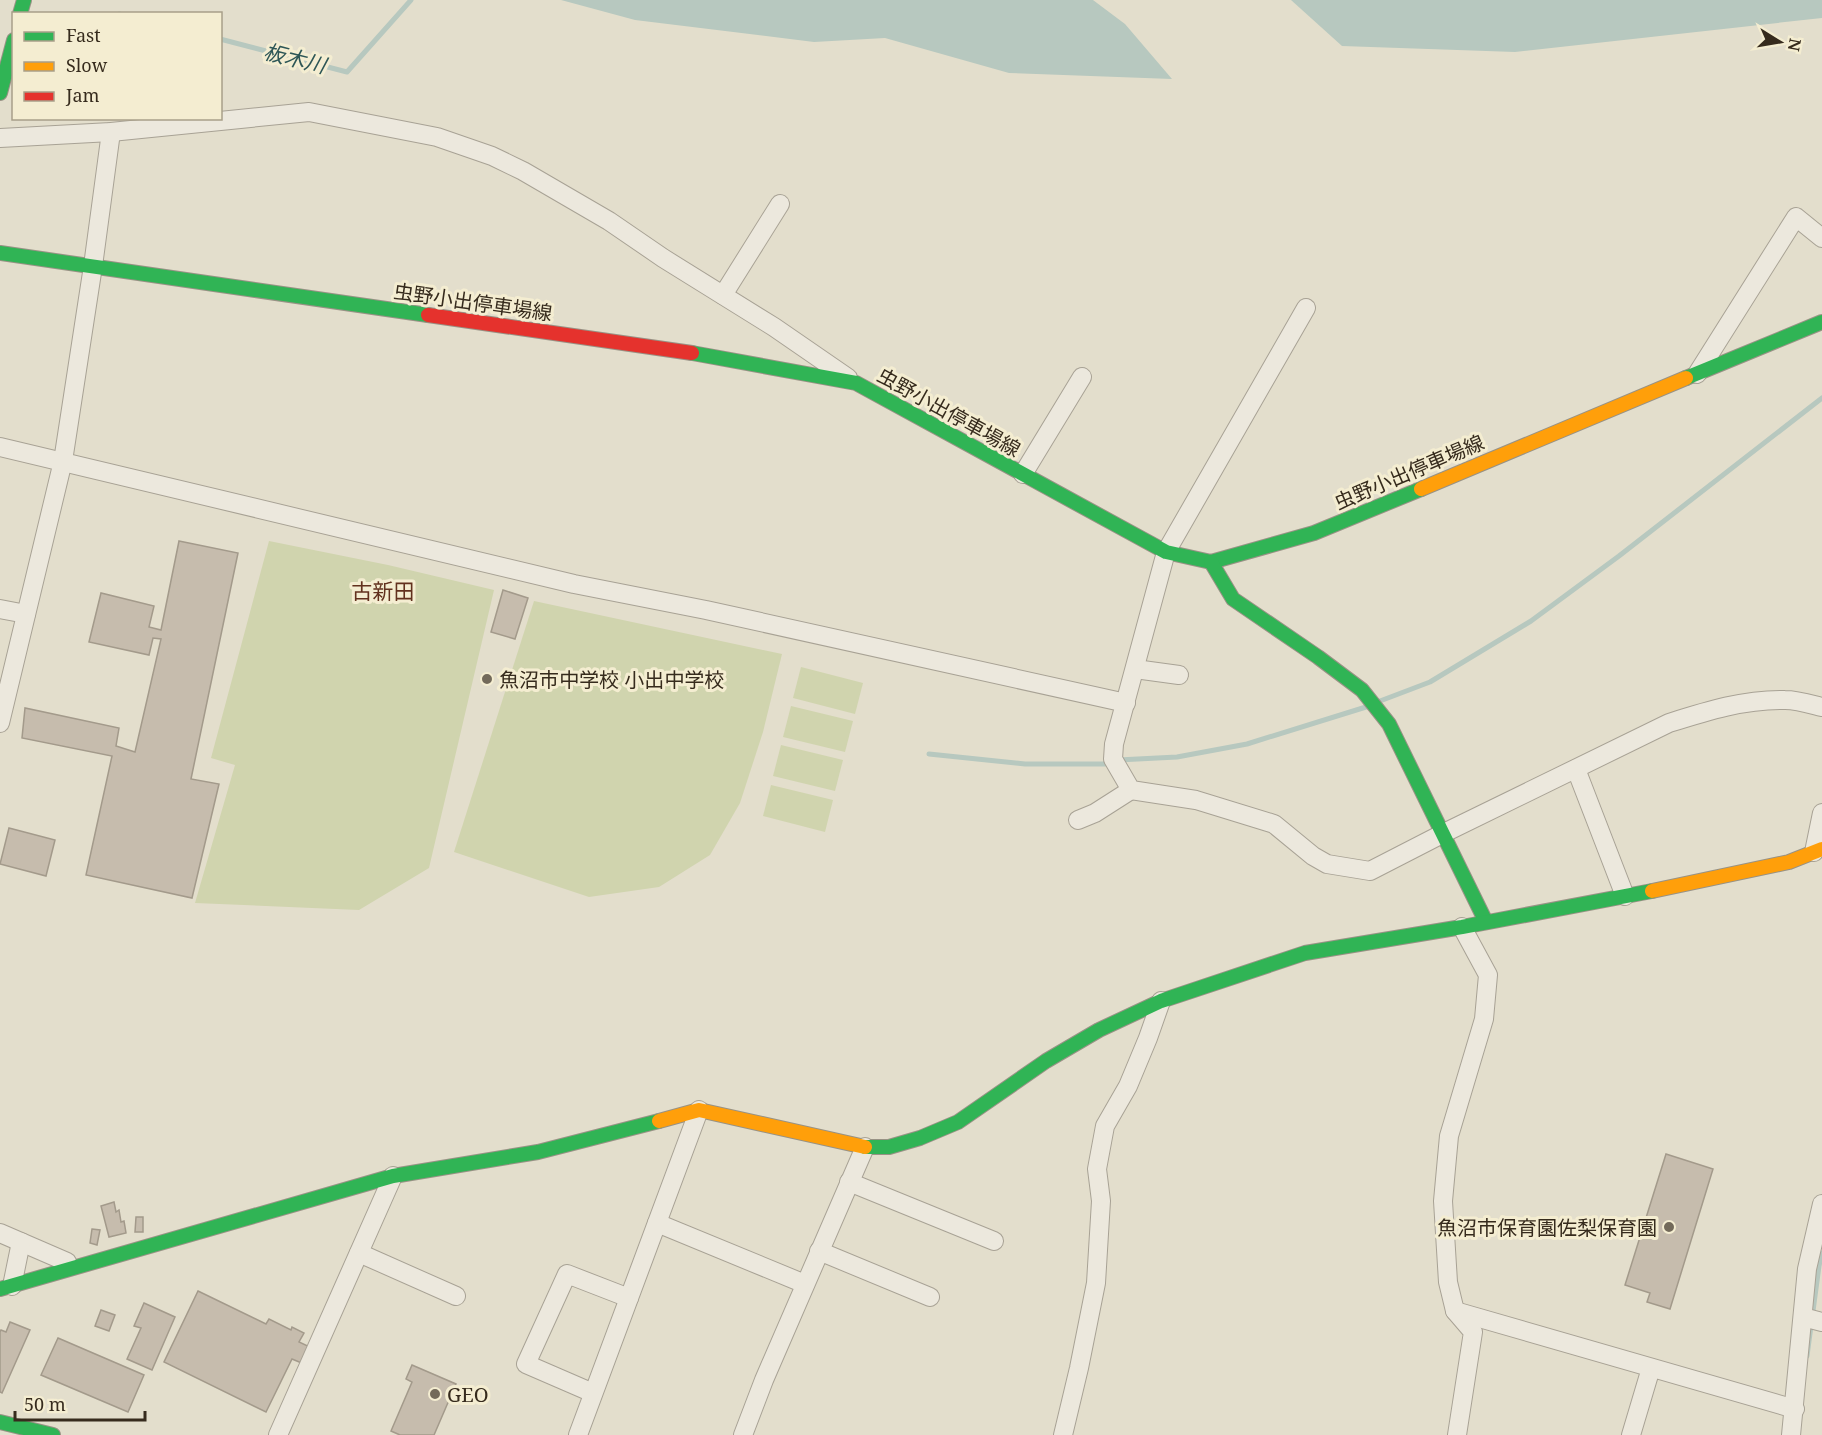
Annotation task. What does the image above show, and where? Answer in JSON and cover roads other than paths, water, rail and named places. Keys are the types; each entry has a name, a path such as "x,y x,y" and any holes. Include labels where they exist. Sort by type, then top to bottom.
{"main road":[{"path":"0,93 12,48"},
{"name":"虫野小出停車場線","path":"0,253 684,352 856,383 1166,552 1211,562 1314,533 1822,322"},
{"path":"1211,562 1233,599 1362,690 1389,724 1486,922"},
{"path":"6,1287 393,1176 538,1152 699,1110 865,1147 889,1147 920,1138 958,1122 1046,1061 1099,1030 1161,1001 1305,953 1462,927 1625,896 1790,862 1818,851"},
{"path":"1,1425 53,1435"}],"street":[{"path":"0,138 111,132 309,112 437,137 492,156 523,171 609,221 856,383"},
{"path":"0,723 63,461 111,132"},
{"path":"723,295 780,204"},
{"path":"1697,374 1796,217 1822,238"},
{"path":"1131,789 1117,765 1114,744 1166,552 1306,308"},
{"path":"1023,474 1082,377"},
{"path":"0,447 574,584 706,610 1126,703"},
{"path":"0,609 26,614"},
{"path":"1136,669 1179,675"},
{"path":"1078,820 1095,813 1131,789 1196,800 1274,824 1313,856 1327,864 1370,871 1670,723 1703,712 1752,701 1787,700 1822,707"},
{"path":"1576,769 1625,896"},
{"path":"1818,851 1822,813"},
{"path":"1457,1435 1473,1332 1455,1311 1448,1282 1443,1201 1449,1136 1485,1019 1488,975 1462,927"},
{"path":"1063,1435 1096,1283 1101,1201 1096,1169 1105,1126 1128,1086 1149,1038 1161,1001"},
{"path":"578,1435 699,1110"},
{"path":"743,1435 764,1380 865,1147"},
{"path":"278,1435 393,1176"},
{"path":"849,1182 994,1241"},
{"path":"1791,1435 1807,1269 1822,1204"},
{"path":"657,1223 805,1284"},
{"path":"0,1233 68,1262"},
{"path":"6,1287 21,1242"},
{"path":"819,1251 930,1297"},
{"path":"359,1252 456,1296"},
{"path":"593,1393 526,1364 567,1274 629,1298"},
{"path":"1455,1311 1794,1409"},
{"path":"1803,1317 1822,1322"},
{"path":"1631,1435 1651,1368"}],"waterway":[{"name":"板木川","path":"222,40 347,72 411,0"},
{"path":"1380,701 1430,682 1531,621 1619,556 1822,398"},
{"path":"1118,760 1177,757 1247,744 1366,707"},
{"path":"929,754 1025,764 1110,764"},
{"path":"1807,1356 1822,1253"}],"place":[{"name":"魚沼市中学校 小出中学校","path":"487,679"},
{"name":"魚沼市保育園佐梨保育園","path":"1669,1227"},
{"name":"GEO","path":"435,1394"}],"district":[{"name":"古新田","path":"383,591"}]}
